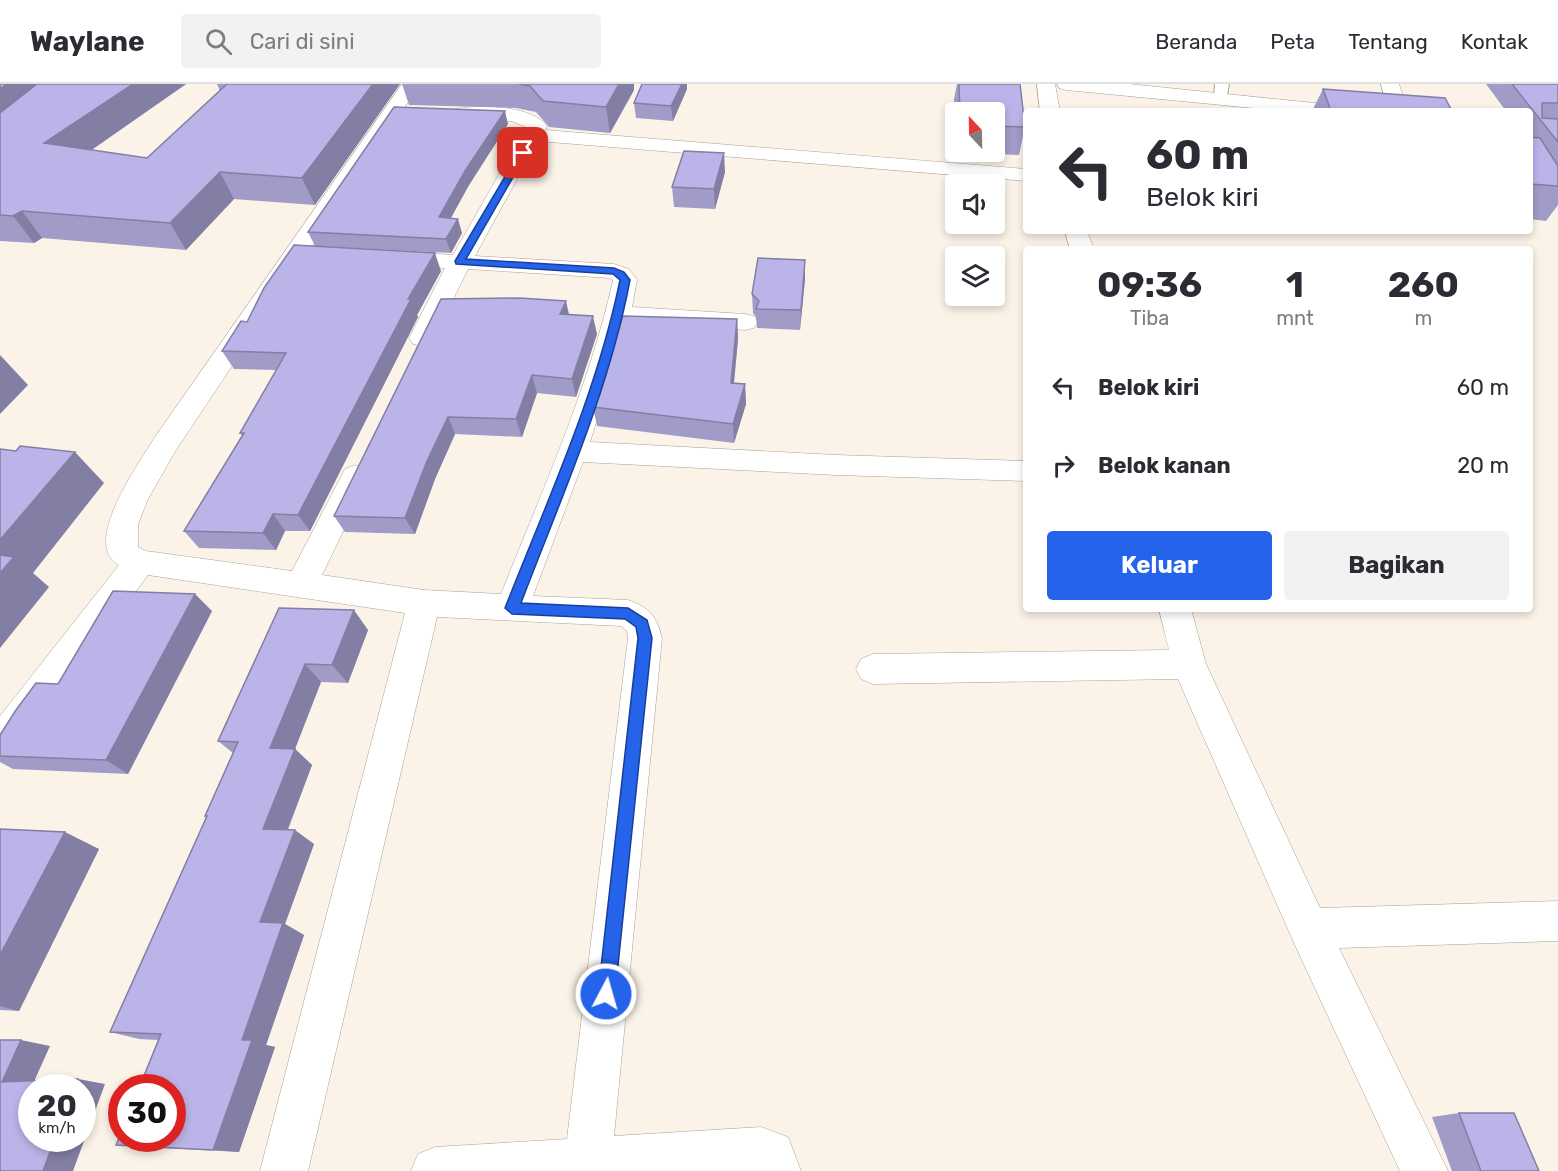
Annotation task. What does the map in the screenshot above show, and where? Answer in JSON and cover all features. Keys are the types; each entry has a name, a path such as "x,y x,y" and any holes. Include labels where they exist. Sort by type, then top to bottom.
{"main road":[{"path":"1046,84 1050,108"},
{"path":"1066,84 1221,91 1317,108"},
{"path":"1390,84 1397,108"},
{"path":"405,103 293,254 165,444 133,499 123,524 123,553 140,562 424,603 628,614 642,624 645,638 588,1160"},
{"path":"412,358 460,261 534,135 537,126 527,118 516,116 436,113"},
{"path":"534,135 1023,175"},
{"path":"293,254 329,256"},
{"path":"364,257 614,271 621,274 625,280 618,314 573,451 512,608"},
{"path":"618,314 745,322"},
{"path":"573,451 836,465 1023,471"},
{"path":"302,585 365,455"},
{"path":"0,744 140,562"},
{"path":"284,1171 424,603"},
{"path":"1176,612 1189,664 1308,928 1424,1171"},
{"path":"873,669 1189,664"},
{"path":"1308,928 1558,921"},
{"path":"435,1171 761,1150 771,1154 777,1171"}],"building":[{"path":"37,84 133,84 44,143 147,158 227,84 373,84 302,178 220,172 170,223 22,211 13,216 0,215 0,113"},
{"path":"519,84 619,84 606,107 543,101 530,86"},
{"path":"642,84 682,84 671,106 634,103"},
{"path":"959,84 1020,84 1023,127 1005,126 1005,102 960,102"},
{"path":"1512,84 1558,84 1558,103 1542,103 1542,118 1558,119 1558,142 1533,108"},
{"path":"1323,89 1445,98 1450,108 1330,108"},
{"path":"394,107 505,111 465,171 439,217 458,219 446,239 308,232"},
{"path":"1533,137 1540,138 1558,166 1558,186 1533,184"},
{"path":"684,151 724,153 714,189 672,187"},
{"path":"294,245 435,253 408,299 411,299 298,515 273,514 263,533 184,531 244,433 240,433 286,353 222,351 241,321 247,322 264,288"},
{"path":"758,258 805,260 801,310 756,309 759,301 752,294"},
{"path":"519,298 566,301 560,314 593,316 572,379 532,375 516,419 448,417 427,461 405,518 334,516 441,299"},
{"path":"623,316 737,319 731,383 745,384 733,424 593,407"},
{"path":"20,446 75,452 0,540 0,449 16,451"},
{"path":"0,555 14,557 0,573"},
{"path":"113,591 195,594 106,760 0,756 0,735 16,710 36,683 58,684"},
{"path":"279,608 354,610 332,665 305,664 270,748 295,749 263,829 295,830 260,922 283,923 242,1040 252,1040 213,1150 186,1149 186,1074 145,1074 161,1034 110,1032 238,742 218,741"},
{"path":"0,829 65,832 0,955"},
{"path":"0,1040 21,1040 2,1082 18,1081 18,1152 50,1152 43,1171 0,1171"},
{"path":"1459,1113 1514,1113 1539,1171 1481,1171"}],"route":[{"path":"523,153 460,261 614,271 621,274 625,280 618,314 585,419 512,608 628,614 637,618 642,624 645,638 606,994"}]}
